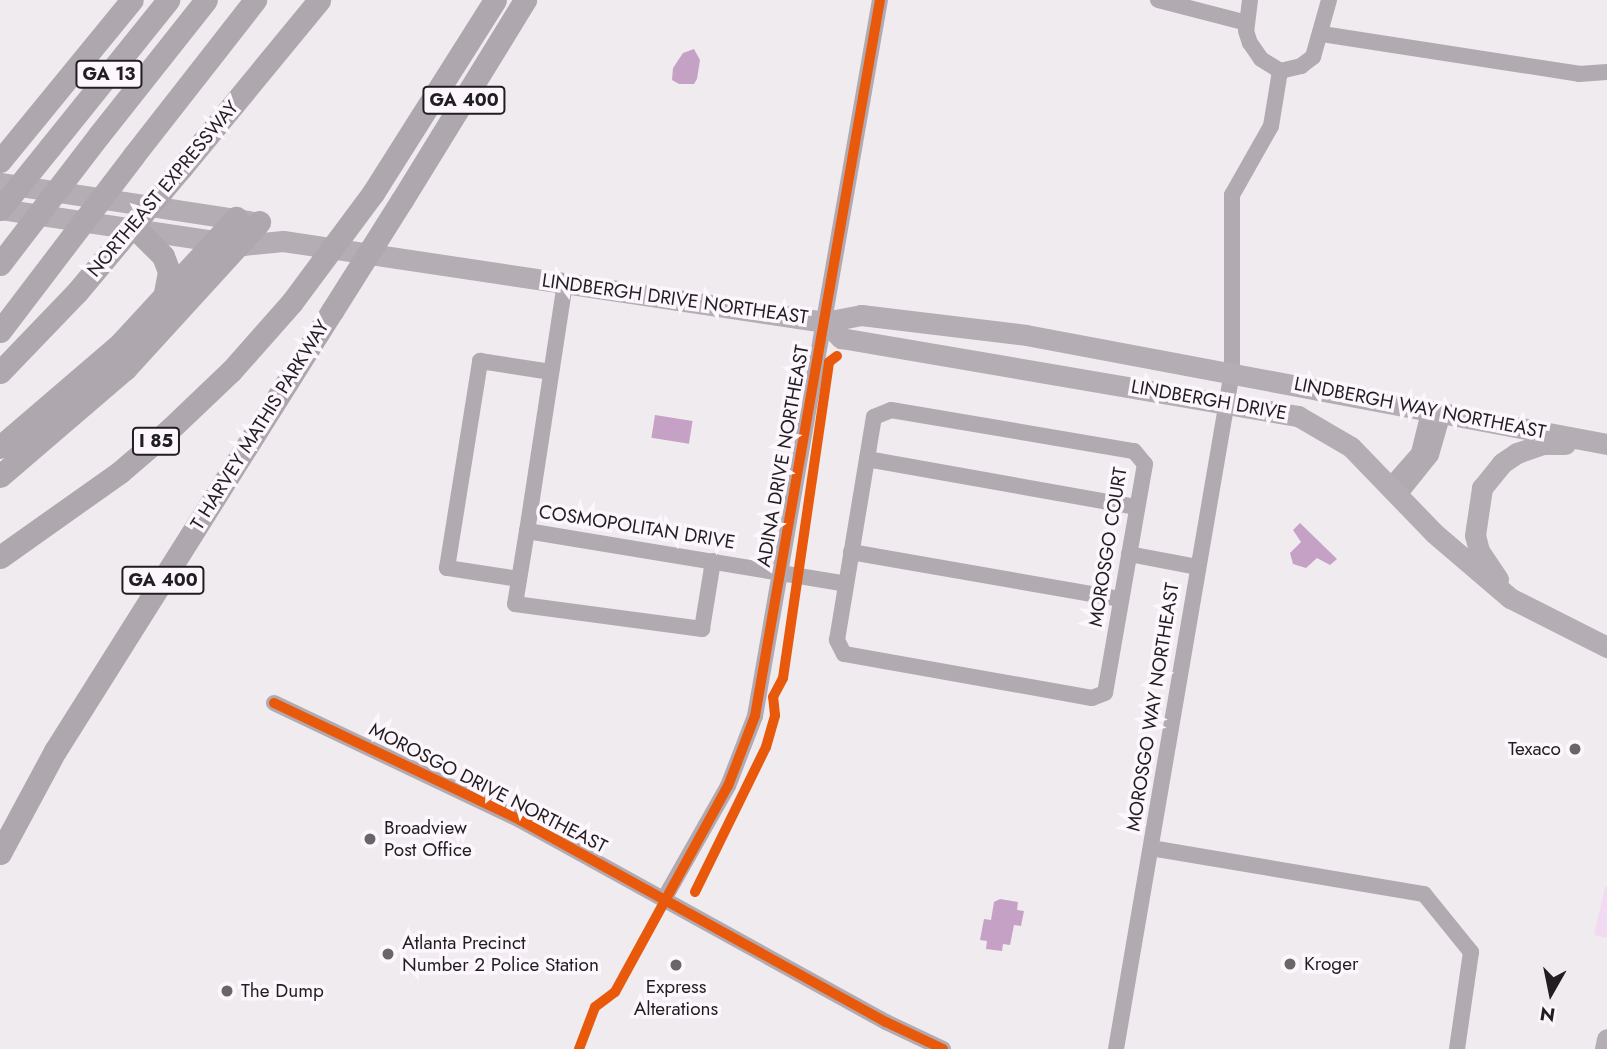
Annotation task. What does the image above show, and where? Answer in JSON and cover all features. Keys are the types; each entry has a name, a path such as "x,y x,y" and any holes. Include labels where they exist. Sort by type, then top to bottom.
{"highway":[{"name":"GA 13","path":"0,161 132,0"},
{"name":"GA 13","path":"0,209 168,0"},
{"path":"0,264 206,0"},
{"path":"0,331 255,0"},
{"name":"NORTHEAST EXPRESSWAY","path":"0,372 77,292 319,0"},
{"name":"I 85","path":"0,557 110,480 169,430 231,371 292,302 373,193 495,0"},
{"name":"T HARVEY MATHIS PARKWAY","path":"0,853 55,751 526,0"},
{"path":"0,447 91,371 236,218"},
{"path":"0,476 81,411 242,245 259,222"},
{"path":"134,227 163,256 169,272 163,298"}],"main road":[{"name":"LINDBERGH DRIVE NORTHEAST","path":"0,183 259,222 283,241"},
{"name":"LINDBERGH DRIVE NORTHEAST","path":"0,209 242,245 283,241 825,322 861,315 1026,335 1232,372"},
{"name":"LINDBERGH DRIVE","path":"825,322 843,339 1227,401 1298,416 1350,447 1475,571 1525,609 1607,647"},
{"name":"LINDBERGH WAY NORTHEAST","path":"1232,372 1437,409 1599,444"},
{"path":"1525,609 1479,551 1474,520 1482,488 1502,463 1517,453 1543,444 1599,444"},
{"path":"1605,1049 1607,1039"}],"street":[{"name":"ADINA DRIVE NORTHEAST","path":"664,899 744,751 764,677 880,0"},
{"path":"1158,0 1247,23"},
{"path":"1251,0 1247,23 1250,43 1261,59 1280,71 1301,66 1313,57 1322,34 1329,0"},
{"path":"1322,34 1579,74 1607,72"},
{"name":"MOROSGO WAY NORTHEAST","path":"1116,1049 1232,372 1232,195 1270,127 1280,71"},
{"name":"COSMOPOLITAN DRIVE","path":"565,283 527,531 846,584"},
{"path":"519,579 447,568 449,554 480,361 551,372"},
{"path":"1394,491 1419,453 1437,409"},
{"name":"MOROSGO COURT","path":"891,410 1134,451 1144,464 1137,507 1105,693 1092,698 844,654 836,640 874,417 891,410"},
{"path":"867,459 1137,507"},
{"path":"527,531 515,604 702,629 713,561"},
{"path":"851,552 1121,599"},
{"path":"1129,554 1197,567"},
{"name":"MOROSGO DRIVE NORTHEAST","path":"274,703 520,820 886,1023 943,1049"},
{"path":"1151,848 1424,894 1471,952 1457,1049"}],"shaded area":[{"path":"694,49 700,60 697,79 694,84 679,84 672,80 673,68 683,53"},
{"path":"655,415 693,421 689,444 651,438"},
{"path":"1300,523 1337,559 1330,565 1317,558 1306,568 1293,564 1290,553 1301,542 1293,530"},
{"path":"1607,887 1607,938 1594,935"},
{"path":"1000,899 1018,902 1017,910 1024,911 1021,926 1014,925 1010,945 1003,944 1002,951 986,949 987,941 980,940 984,919 991,920 994,902"}],"cycle path":[{"path":"579,1049 595,1007 615,992 728,786 755,716 880,0"},
{"path":"695,892 766,747 775,715 773,697 783,678 829,362 837,356"},
{"path":"274,703 520,820 886,1022 943,1049"}],"place":[{"name":"Texaco","path":"1575,749"},
{"name":"Broadview Post Office","path":"370,839"},
{"name":"Atlanta Precinct Number 2 Police Station","path":"388,954"},
{"name":"Kroger","path":"1290,964"},
{"name":"Express Alterations","path":"676,965"},
{"name":"The Dump","path":"227,991"}]}
